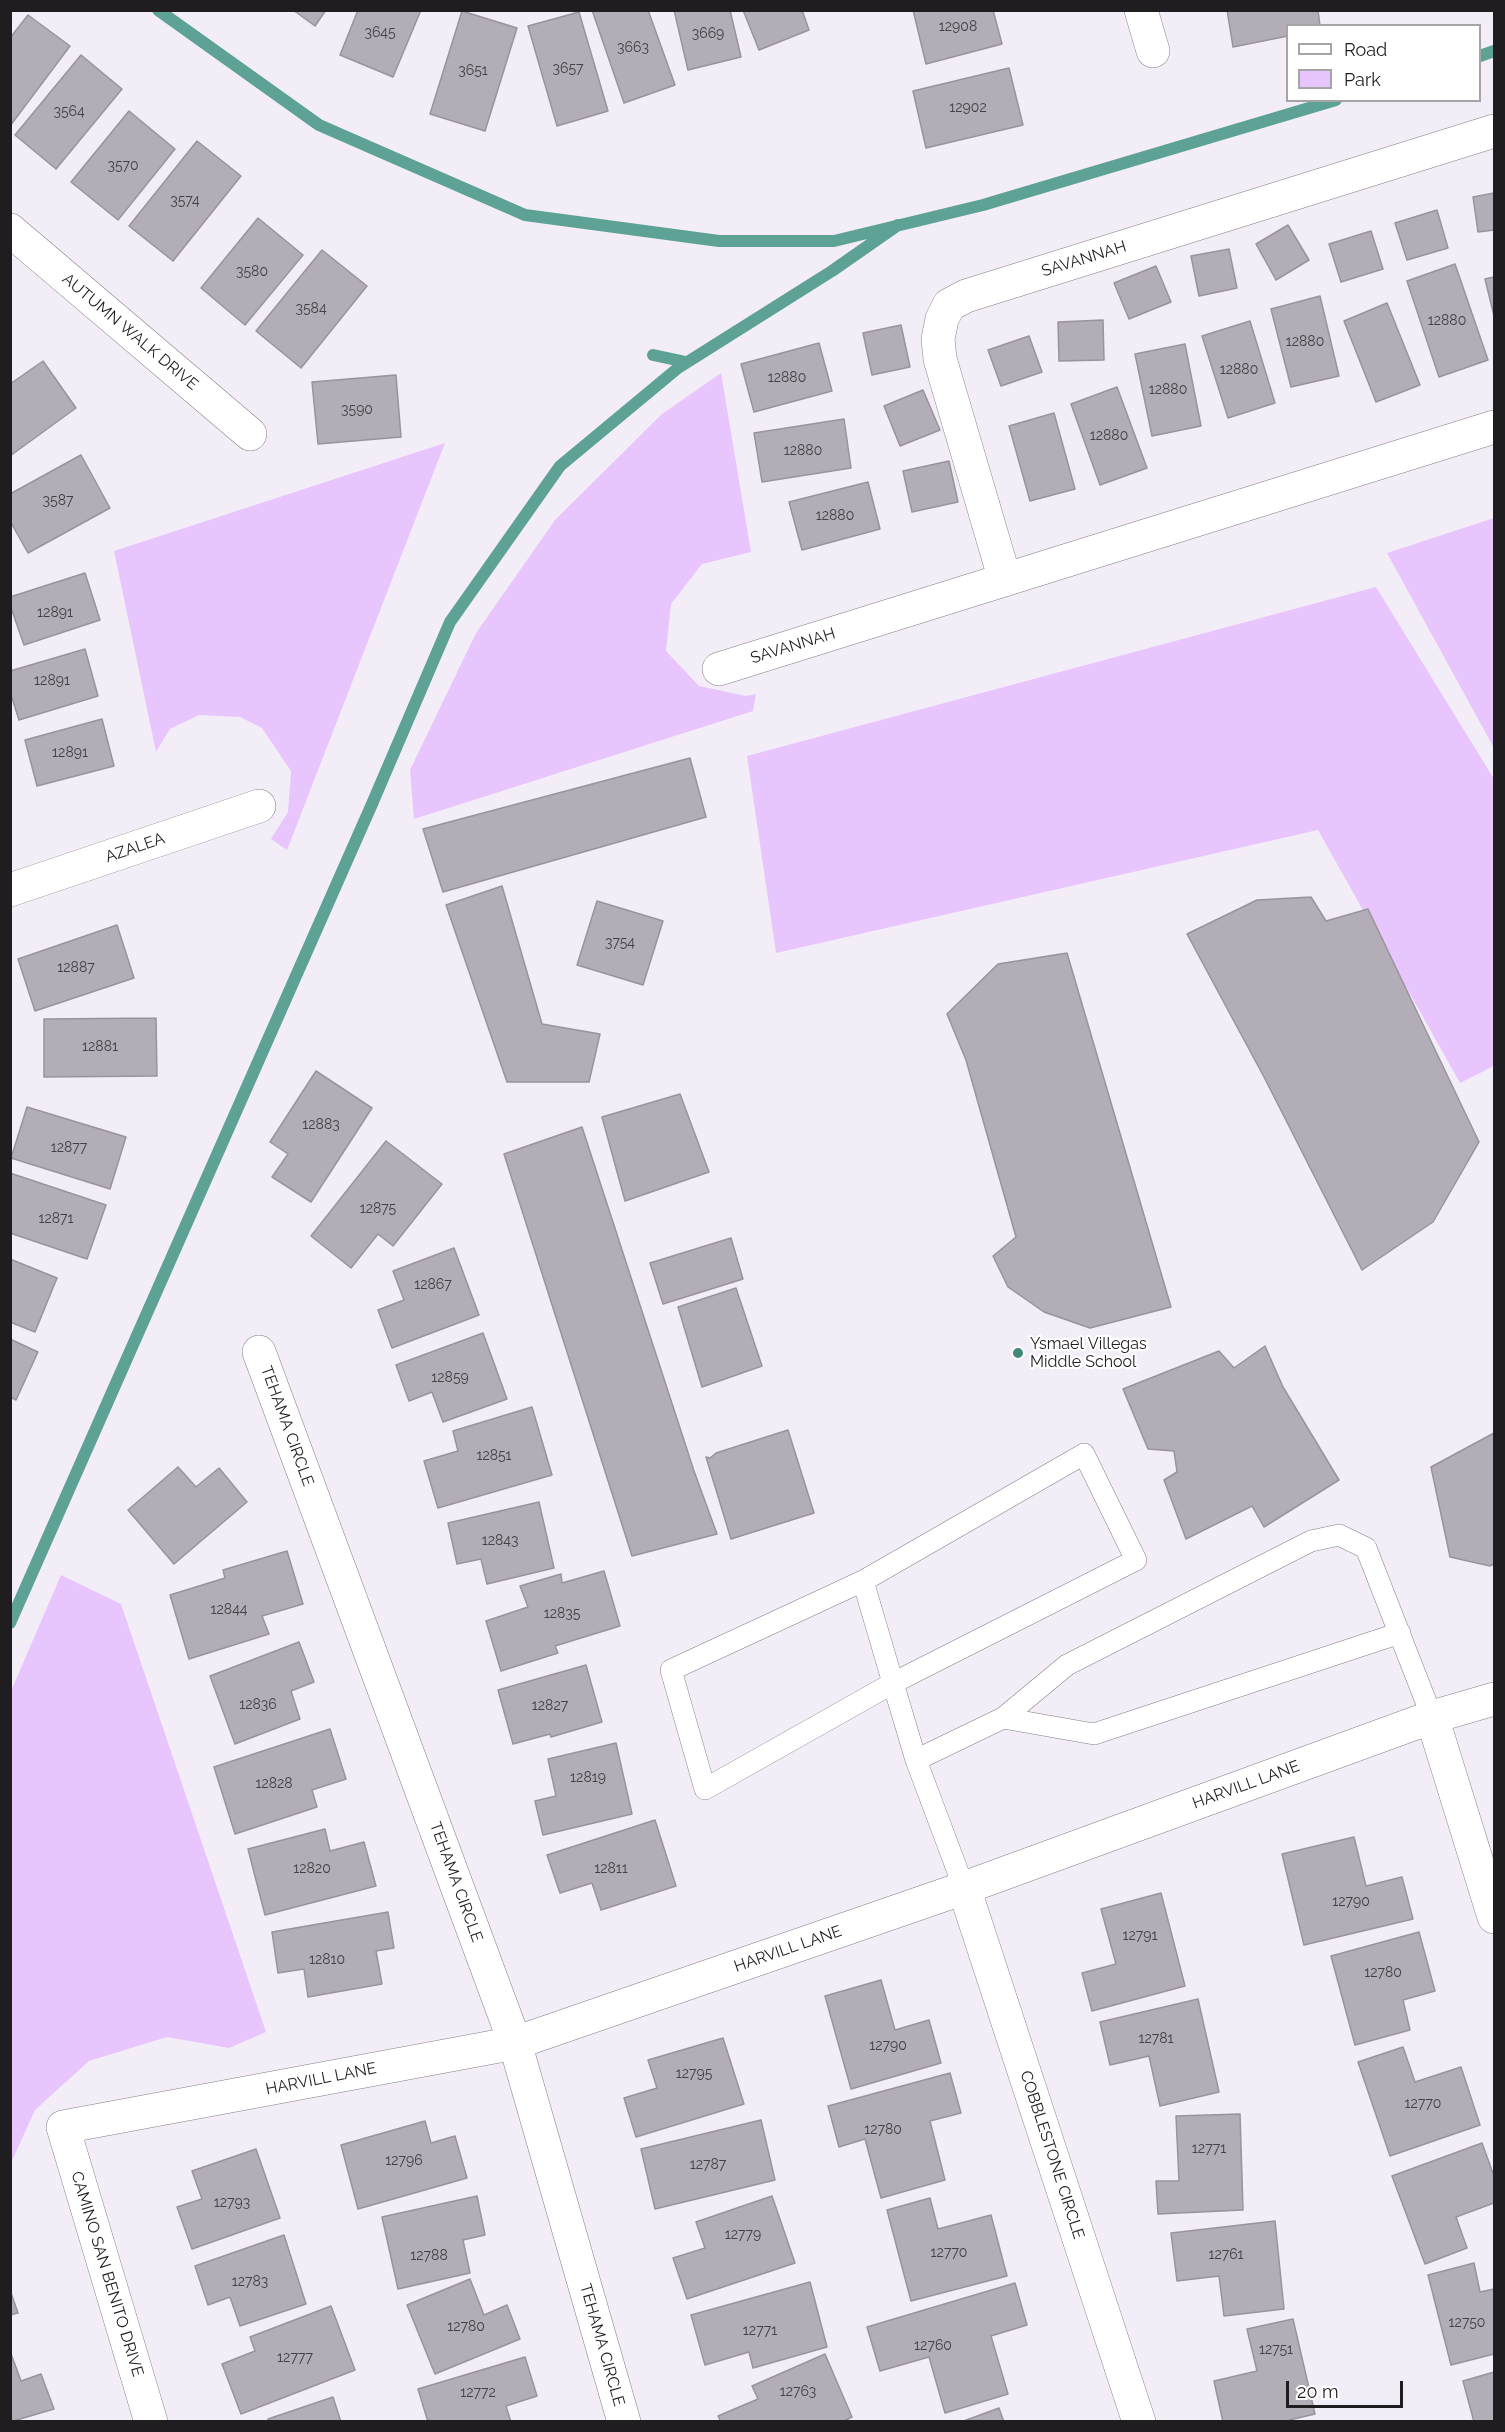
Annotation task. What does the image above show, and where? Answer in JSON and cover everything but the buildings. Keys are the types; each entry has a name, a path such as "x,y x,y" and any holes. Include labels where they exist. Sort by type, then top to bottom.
{"street":[{"path":"1141,10 1153,51"},
{"name":"SAVANNAH","path":"1005,580 939,359 938,339 942,318 949,305 977,292 1494,131"},
{"name":"AUTUMN WALK DRIVE","path":"10,230 250,434"},
{"name":"SAVANNAH","path":"719,669 1494,427"},
{"name":"AZALEA","path":"10,890 259,806"},
{"name":"TEHAMA CIRCLE","path":"259,1352 515,2043 624,2421"},
{"name":"HARVILL LANE","path":"63,2127 515,2043 964,1888 1432,1717 1494,1700"},
{"path":"1432,1717 1494,1917"},
{"name":"COBBLESTONE CIRCLE","path":"964,1888 1139,2421"},
{"name":"CAMINO SAN BENITO DRIVE","path":"63,2127 151,2421"}],"lane":[{"path":"1084,1454 1136,1560 893,1683 705,1789 671,1670 863,1581 1084,1454"},
{"path":"916,1760 1003,1718 1067,1665 1172,1614 1311,1541 1339,1535 1366,1548 1432,1717"},
{"path":"863,1581 916,1760 964,1888"},
{"path":"1003,1718 1094,1734 1400,1633"}],"green space":[{"path":"721,373 751,552 702,564 671,604 666,651 699,686 746,696 756,694 753,711 414,819 410,770 476,633 555,520 662,414"},
{"path":"445,443 287,850 271,839 288,812 291,771 262,728 240,717 199,715 170,729 156,752 114,551"},
{"path":"1494,518 1494,748 1387,553"},
{"path":"1376,587 1494,779 1494,1066 1460,1083 1318,830 776,953 747,756"},
{"path":"61,1575 121,1604 266,2032 229,2048 167,2037 89,2061 35,2110 11,2163 11,1691"}],"waterway":[{"path":"158,10 319,125 525,215 719,241 834,241 983,205 1329,102"},
{"path":"1481,56 1494,51"},
{"path":"10,1623 372,804 450,622 560,466 678,368 832,271 898,225"},
{"path":"653,355 686,362"}],"place":[{"name":"Ysmael Villegas Middle School","path":"1018,1353"}]}
